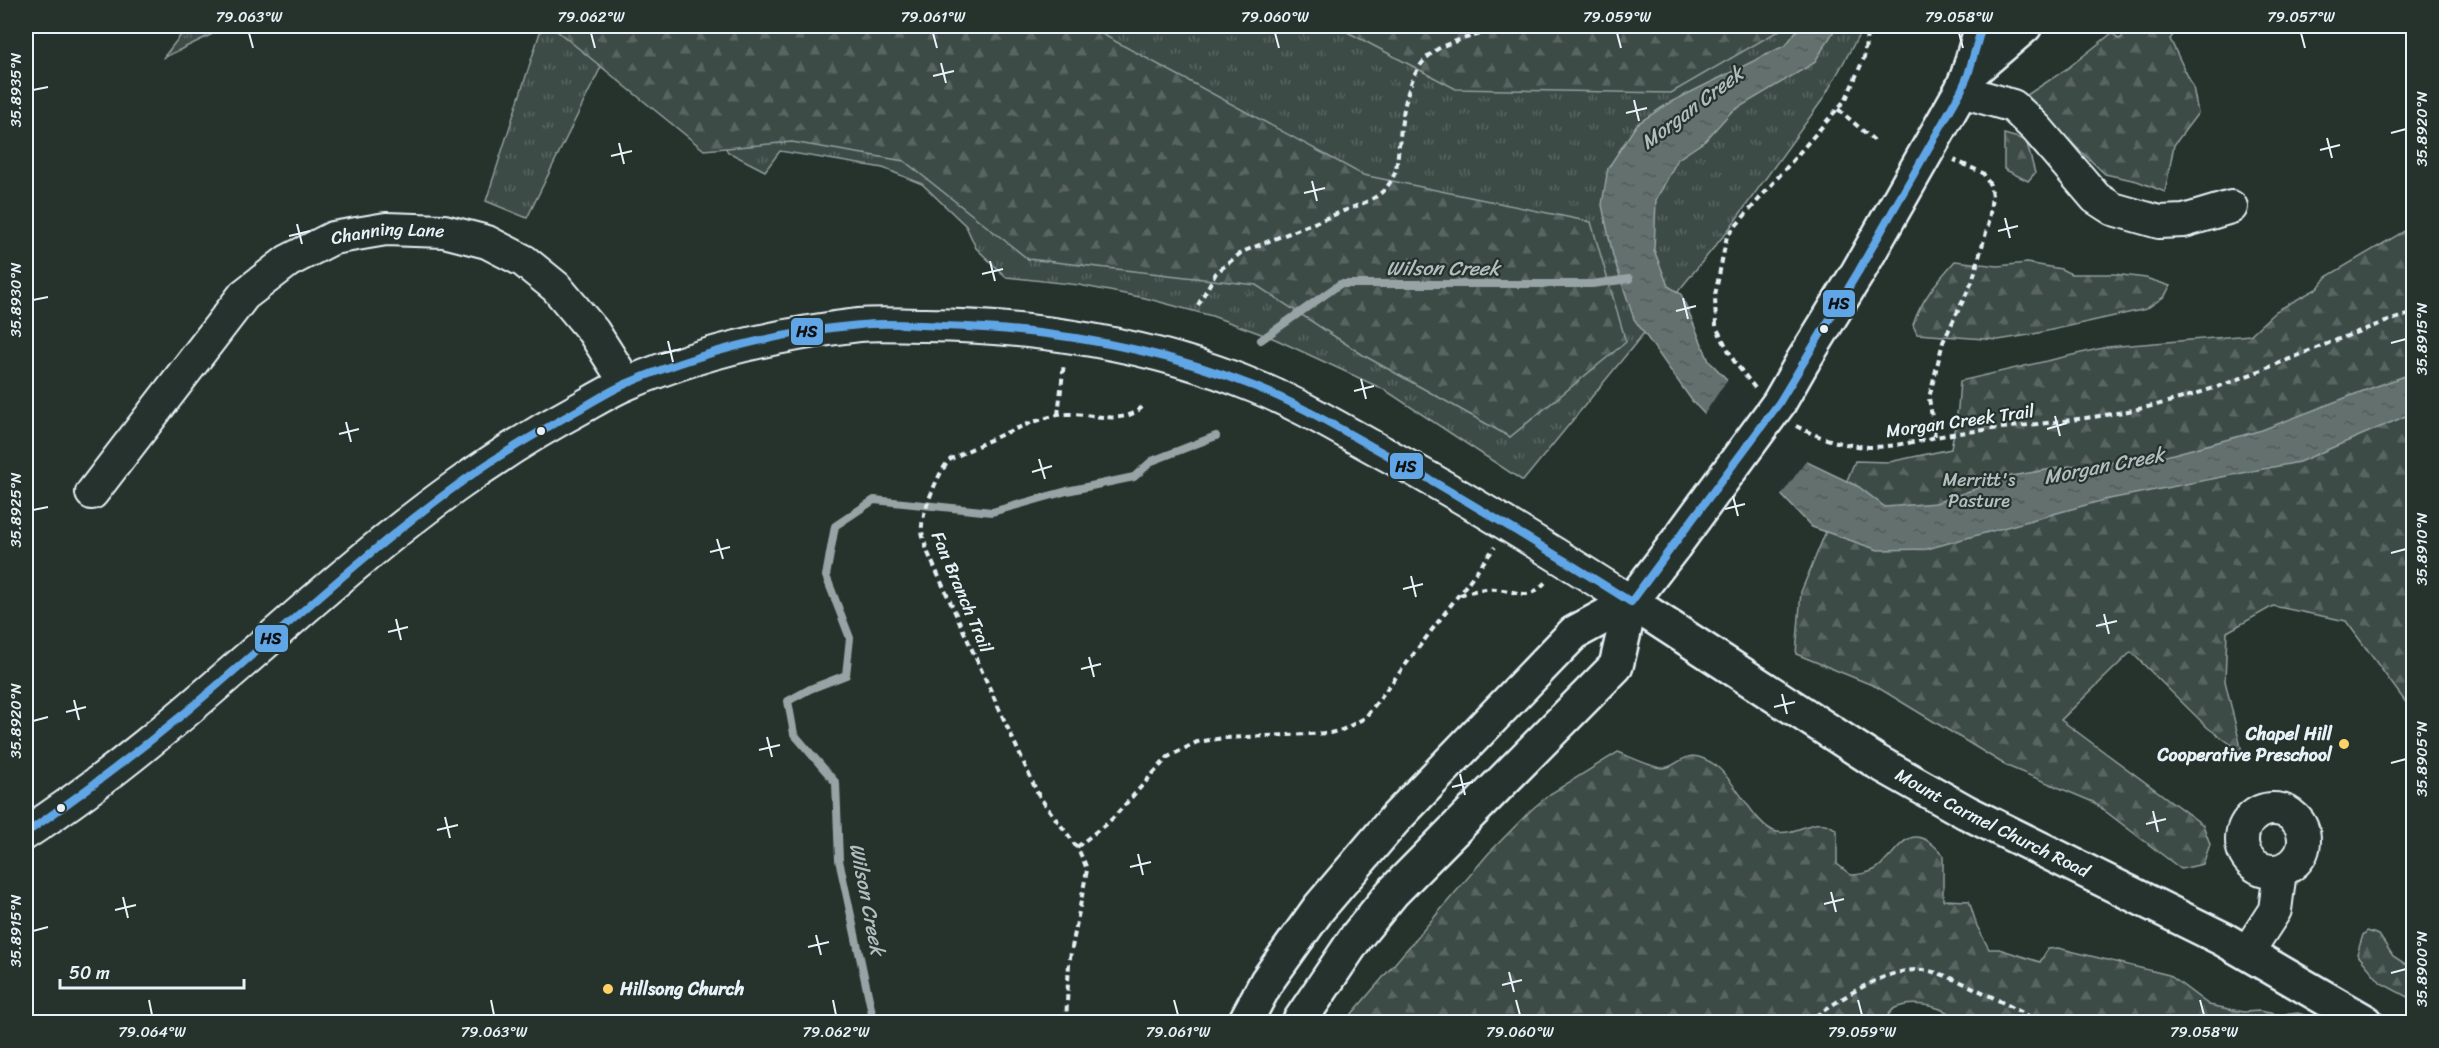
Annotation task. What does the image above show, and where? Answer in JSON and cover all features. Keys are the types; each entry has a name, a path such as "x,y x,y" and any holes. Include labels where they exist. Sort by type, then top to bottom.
{"main road":[{"path":"1245,1023 1267,981 1319,908 1394,820 1574,633 1631,602 1744,452 1779,403 1929,148 1965,83 1982,26"},
{"path":"1965,83 2025,26"},
{"path":"1299,1023 1357,936 1392,893 1616,666 1631,602"},
{"name":"Mount Carmel Church Road","path":"1631,602 1877,762 1966,812 2247,953 2366,1023"}],"street":[{"path":"1965,83 2013,106 2037,129 2096,198 2113,209 2159,222 2184,221 2231,207"},
{"name":"Channing Lane","path":"92,493 244,296 288,261 333,238 386,229 444,231 487,242 524,261 556,288 593,331 626,383"},
{"path":"26,833 107,776 207,696 339,580 449,491 496,457 543,428 626,383 722,350 778,338 863,325 971,325 1086,340 1187,362 1272,394 1432,479 1631,602"},
{"path":"2247,953 2275,910 2280,870"}],"path":[{"path":"1198,305 1216,273 1242,252 1366,202 1384,191 1393,179 1396,169 1409,86 1420,64 1438,49 1449,44 1515,26"},
{"path":"1761,396 1734,361 1716,327 1715,295 1727,236 1838,109 1864,58 1868,26"},
{"path":"1838,109 1877,143"},
{"path":"1929,148 1983,173 1990,185 1992,195 1989,222 1972,282 1942,342 1929,398 1935,436"},
{"name":"Morgan Creek Trail","path":"1795,425 1825,440 1887,447 1935,436 2128,412 2192,395 2278,364 2346,335 2414,313"},
{"path":"1058,415 1064,363"},
{"name":"Fan Branch Trail","path":"1066,1023 1069,963 1086,870 1077,847 1049,813 1027,772 928,553 922,534 923,519 943,467 958,456 1058,415 1126,417 1142,407"},
{"path":"1077,847 1112,819 1168,757 1197,742 1224,738 1330,733 1342,730 1365,718 1459,596 1509,526"},
{"path":"1459,596 1486,589 1524,595 1539,591"},
{"path":"1807,1023 1849,994 1902,972 1924,970 1942,975 2040,1023"}],"green space":[{"path":"188,26 229,26 163,58"},
{"path":"542,26 621,26 527,218 486,201"},
{"path":"551,26 1087,26 1363,175 1591,222 1626,342 1510,437 1363,355 1256,285 1028,259 904,161 792,142 704,150"},
{"path":"656,26 1864,26 1823,99 1729,229 1523,481 1385,390 1275,339 1212,316 1145,298 1079,285 1006,277 976,248 966,226 922,184 883,168 780,151 765,171 728,152"},
{"path":"1336,26 1787,26 1671,93 1456,89"},
{"path":"2133,26 2180,26 2170,39 2193,87 2198,113 2174,145 2165,192 2137,181 2105,174 2055,127 2027,95 2068,68 2112,33 2119,39"},
{"path":"2004,134 2026,140 2035,173 2028,181 2004,169"},
{"name":"Merritt's Pasture","path":"2413,226 2413,737 2410,708 2346,621 2273,606 2227,632 2225,681 2242,752 2208,728 2131,652 2061,720 2203,825 2210,844 2203,864 2181,869 2093,802 2007,766 1877,687 1796,654 1801,592 1855,461 1889,462 1951,449 1960,381 2107,347 2250,335 2276,311 2318,288 2326,277"},
{"path":"1955,261 1998,266 2027,263 2061,269 2071,274 2114,274 2146,278 2170,286 2165,296 2146,309 2029,335 1998,340 1917,334 1913,325 1925,299"},
{"path":"1618,752 1661,768 1689,757 1696,756 1704,759 1723,772 1753,813 1769,829 1785,832 1823,824 1837,831 1837,864 1851,875 1874,870 1904,842 1912,838 1921,838 1931,843 1943,855 1943,900 1969,901 1977,926 1989,949 1999,949 2040,962 2048,949 2058,948 2169,975 2209,1005 2244,1012 2259,1011 2282,1015 2298,1013 2311,1017 2312,1022 1961,1022 1939,1009 1912,1004 1895,1008 1883,1022 1345,1022 1488,854 1531,810 1550,794"},
{"path":"2367,931 2379,935 2393,956 2413,969 2413,1000 2381,983 2357,954 2363,935"}],"water":[{"name":"Morgan Creek","path":"1800,26 1837,26 1814,63 1731,112 1705,141 1678,159 1656,200 1654,250 1668,286 1681,294 1709,361 1809,463 1859,487 1885,507 1936,503 2011,476 2070,466 2166,456 2262,430 2413,373 2413,413 2299,462 2104,500 1927,549 1878,550 1812,527 1693,402 1634,319 1613,256 1602,205 1608,168 1637,124 1669,103 1786,45"}],"pier":[{"path":"1729,377 1808,458 1780,497 1703,416"}],"waterway":[{"name":"Wilson Creek","path":"1261,340 1340,284 1592,284 1629,279"},
{"name":"Wilson Creek","path":"874,1022 839,860 836,783 794,734 788,701 810,689 846,675 850,638 826,576 835,526 874,500 992,512 1067,491 1134,477 1152,461 1216,436"}],"transit line":[{"name":"HS","path":"26,833 108,774 167,727 326,590 433,503 510,449 610,392 656,372 742,345 830,328 891,324 1023,331 1141,351 1218,373 1271,393 1343,430 1469,503 1631,602 1779,403 1858,272 1961,91 1982,26"}],"place":[{"name":"Chapel Hill Cooperative Preschool","path":"2344,744"},
{"name":"Hillsong Church","path":"608,989"}]}
